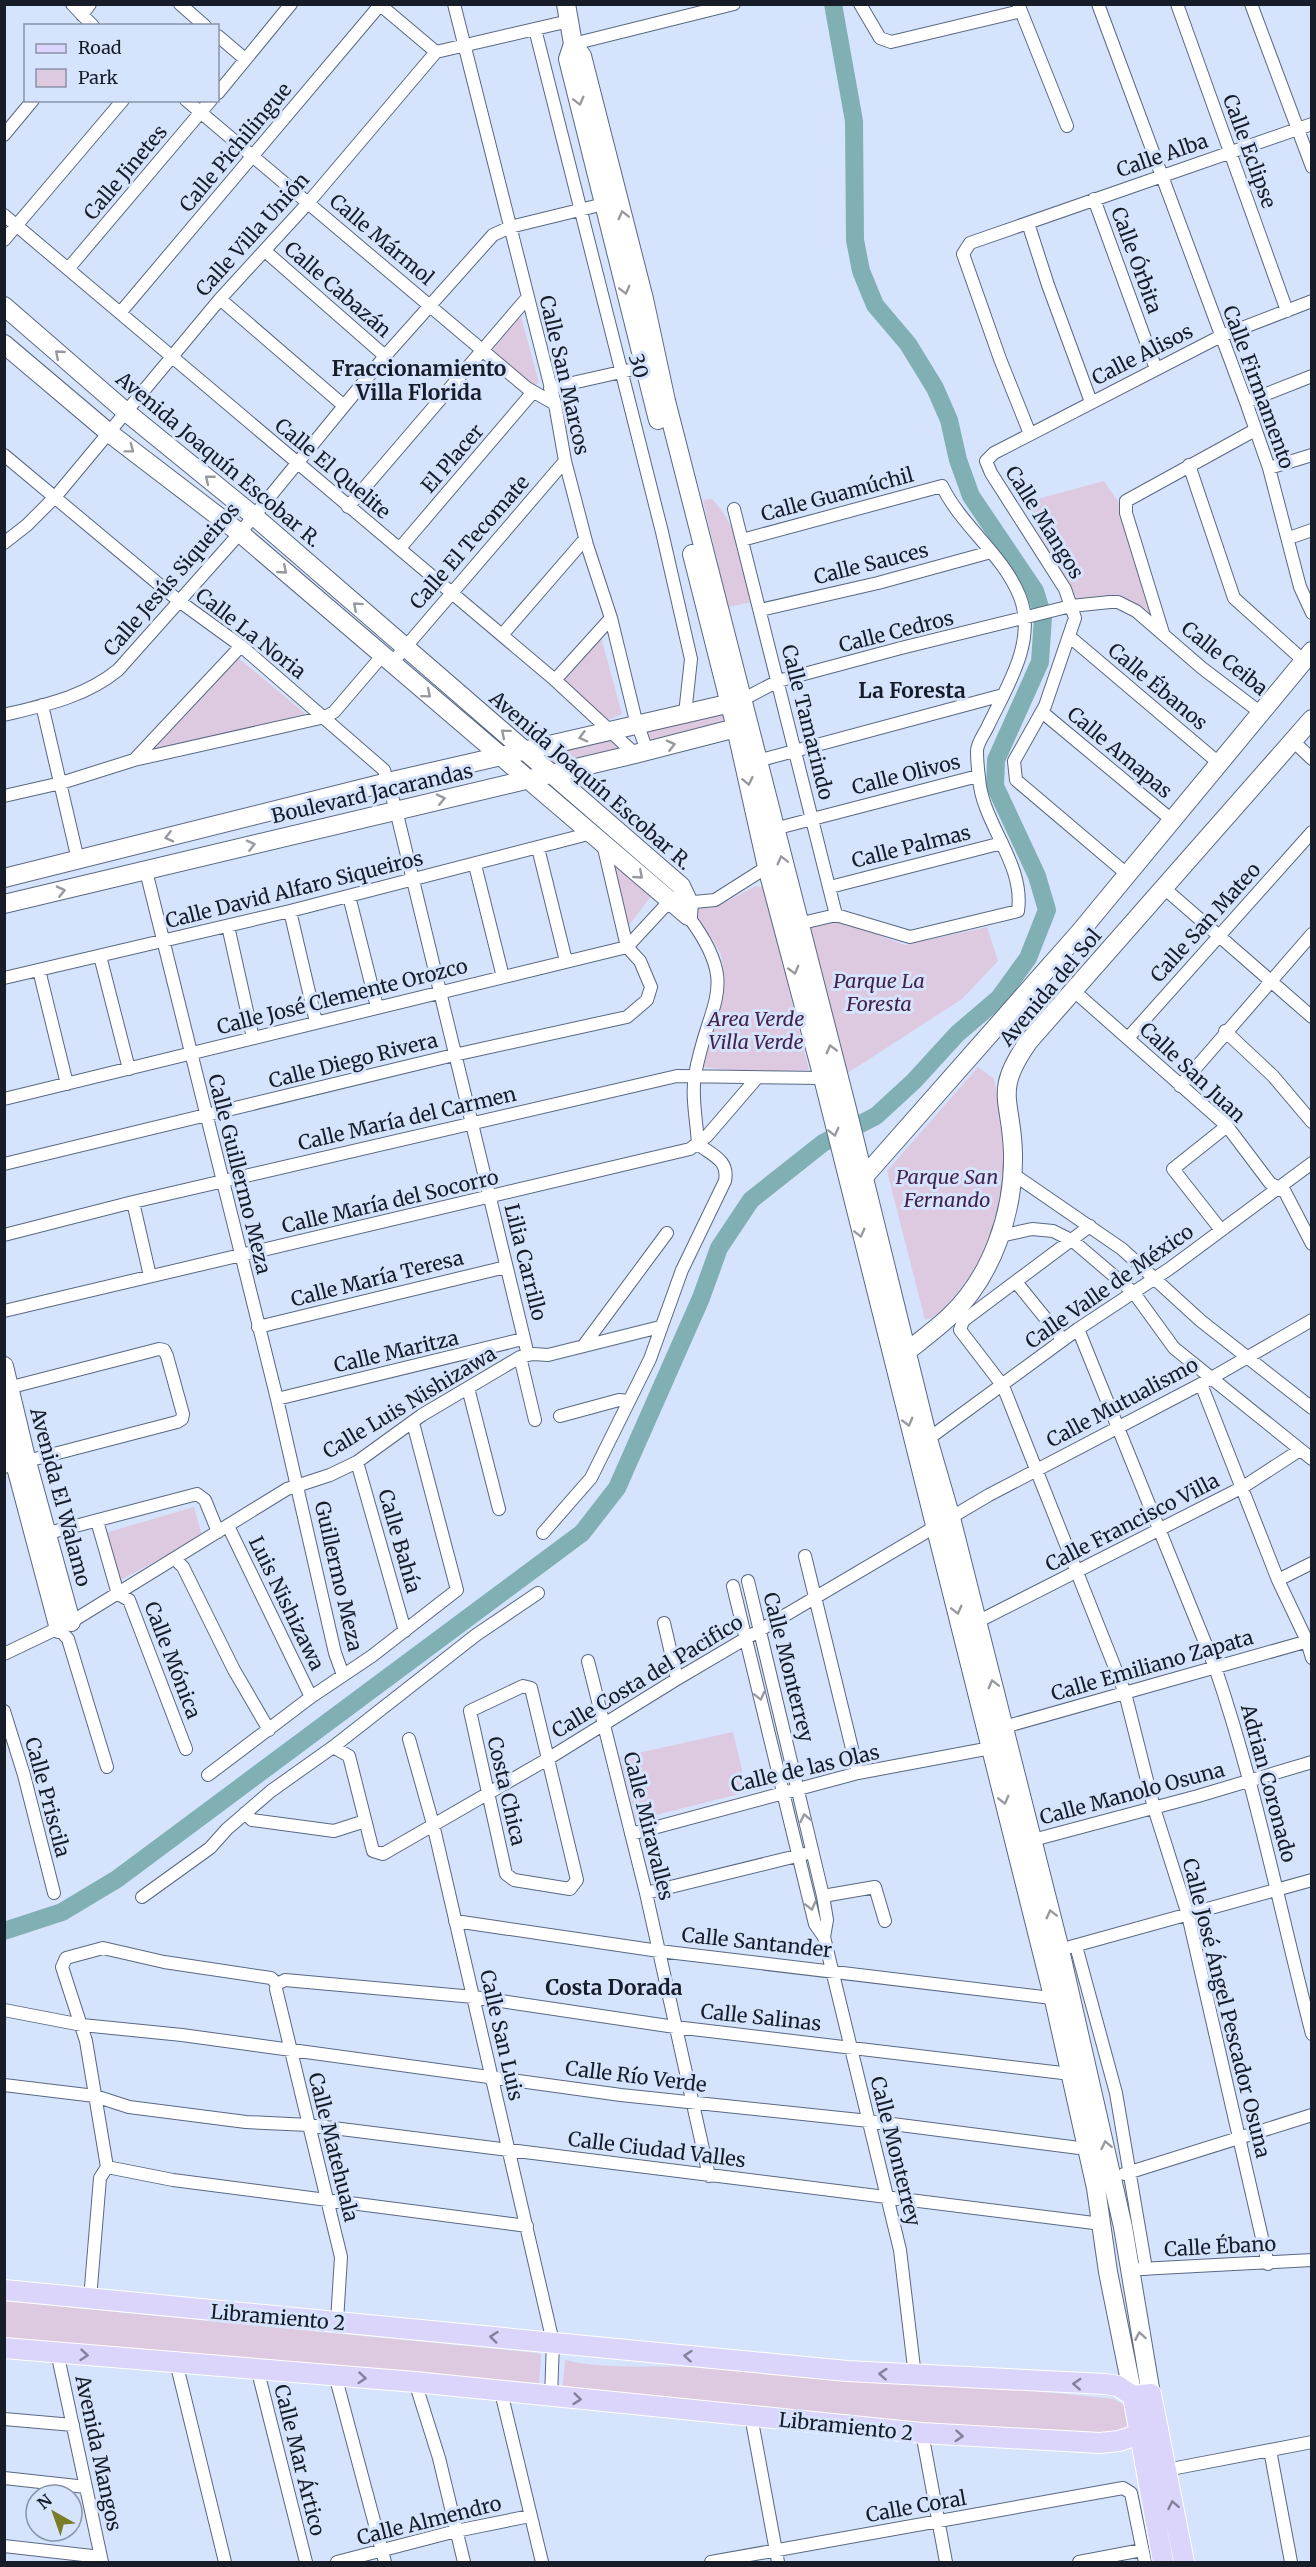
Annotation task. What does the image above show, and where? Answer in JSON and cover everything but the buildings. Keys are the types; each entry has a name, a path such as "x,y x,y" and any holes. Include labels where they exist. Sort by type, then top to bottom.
{"main road":[{"path":"567,13 573,44 582,56 652,365 742,725 767,867 823,1077 837,1107"},
{"path":"573,44 568,59 604,204 652,365"},
{"name":"Avenida Joaquín Escobar R.","path":"4,306 125,411 254,516 681,886 683,907"},
{"name":"Avenida Joaquín Escobar R.","path":"4,344 108,432 240,533 386,660 683,907"},
{"name":"Avenida del Sol","path":"863,1178 1128,875 1308,656"},
{"name":"Boulevard Jacarandas","path":"4,878 388,782 527,752 609,730 736,702"},
{"name":"Avenida del Sol","path":"906,1352 950,1317 970,1294 1000,1236 1013,1174 1013,1151 1006,1099 1007,1080 1015,1061 1029,1041 1311,718"},
{"path":"742,725 757,761 798,924 849,1154 849,1189 944,1523 977,1622 1033,1840 1068,1948 1063,1999 1071,2074 1102,2224 1108,2272 1142,2395 1149,2431 1163,2562"},
{"name":"Boulevard Jacarandas","path":"4,904 552,774 742,725"},
{"path":"849,1154 863,1178 928,1439 991,1748 1063,1999 1121,2175 1138,2269 1142,2395"},
{"name":"Avenida El Walamo","path":"4,1366 15,1465"},
{"name":"Avenida El Walamo","path":"4,1422 15,1465 40,1535 66,1630"},
{"name":"Libramiento 2","path":"4,2290 915,2376 1105,2384 1142,2395"},
{"name":"Libramiento 2","path":"4,2348 415,2382 922,2433 1100,2443 1149,2431"},
{"path":"1149,2431 1166,2469 1184,2562"}],"street":[{"path":"72,4 86,10 92,24"},
{"path":"180,4 203,24"},
{"name":"Calle San Marcos","path":"454,4 555,404 565,461 585,539 611,618 638,725 641,752"},
{"path":"573,44 734,4"},
{"path":"860,4 885,41 891,42 1020,8 1067,126"},
{"name":"Calle Firmamento","path":"1098,4 1269,468 1300,587 1311,612"},
{"name":"Calle Eclipse","path":"1177,4 1287,311"},
{"path":"1251,4 1311,167"},
{"path":"379,5 436,52 536,29 567,13"},
{"name":"Calle Pichilingue","path":"120,313 379,5"},
{"path":"219,92 285,7"},
{"name":"30","path":"536,29 582,209 620,372 662,532 691,658 685,714"},
{"path":"219,37 245,59"},
{"name":"Calle Villa Unión","path":"4,543 27,525 56,496 220,299 308,203 436,52"},
{"path":"4,135 31,102"},
{"path":"4,240 121,102"},
{"name":"Calle Mármol","path":"188,102 483,351 533,392 555,404"},
{"name":"Calle Jinetes","path":"68,269 209,102"},
{"name":"Calle Alba","path":"1030,434 1000,359 963,254 970,243 1311,124"},
{"name":"Calle Órbita","path":"1094,199 1156,369"},
{"name":"Calle Jesús Siqueiros","path":"4,715 80,694 101,684 118,670 240,533 343,405 486,241 510,227 604,204"},
{"name":"Calle El Quelite","path":"4,215 348,507 400,548 555,680 609,730 641,752"},
{"path":"1028,223 1048,285 1092,402"},
{"name":"Calle Cabazán","path":"265,251 385,356"},
{"path":"348,507 528,297"},
{"path":"220,299 343,405"},
{"name":"Calle Alisos","path":"994,453 1221,336 1311,301"},
{"path":"550,388 652,365"},
{"path":"1245,402 1311,376"},
{"name":"El Placer","path":"400,548 533,392"},
{"path":"1255,430 1189,465 1234,598 1308,656"},
{"name":"Calle Mangos","path":"994,453 989,457 987,466 1059,579 1067,608 1075,618 1042,712 1014,761 1016,780 1128,875"},
{"name":"Calle La Noria","path":"4,455 56,496 179,601 241,646 384,770 396,810"},
{"path":"1269,468 1311,455"},
{"name":"Calle El Tecomate","path":"404,648 565,461"},
{"name":"Calle Ceiba","path":"1163,634 1125,506 1129,498 1189,465"},
{"name":"Calle Guamúchil","path":"742,540 942,486 960,518 991,552"},
{"name":"Calle Tamarindo","path":"734,509 836,915"},
{"path":"1289,538 1311,530"},
{"path":"502,635 585,539"},
{"path":"798,924 836,915 910,937 1018,911 1020,897 1002,843 982,803 977,750 1014,675 1027,617 1014,587 991,552"},
{"name":"Calle Sauces","path":"760,610 878,583 991,552"},
{"name":"Calle Ceiba","path":"1067,608 1118,602 1136,611 1261,713"},
{"name":"Calle Cedros","path":"736,702 778,681 1067,608"},
{"path":"555,680 611,618"},
{"name":"Calle Ébanos","path":"1070,637 1220,764"},
{"path":"135,760 241,646"},
{"path":"4,796 61,783 135,760 325,717 334,712 386,660 404,648"},
{"path":"757,761 1003,695"},
{"path":"42,705 78,860"},
{"name":"Calle Amapas","path":"1042,712 1173,821"},
{"path":"1293,741 1311,759"},
{"name":"Calle Olivos","path":"774,830 978,776"},
{"name":"Lilia Carrillo","path":"396,810 523,1339 536,1419"},
{"name":"Calle San Mateo","path":"1128,1038 1311,832"},
{"path":"598,838 627,947"},
{"name":"Calle David Alfaro Siqueiros","path":"4,978 290,911 538,848 598,838"},
{"name":"Calle Palmas","path":"830,887 1002,843"},
{"path":"538,848 566,962"},
{"path":"475,865 503,977"},
{"path":"627,947 664,907 683,907 715,900 767,867"},
{"name":"Calle Guillermo Meza","path":"146,871 297,1486"},
{"path":"1164,888 1311,1017"},
{"path":"349,896 377,1007"},
{"path":"543,1533 591,1478 650,1359 660,1327 693,1246 721,1192 727,1171 725,1164 698,1144 694,1077 718,991 718,980 712,953 683,907"},
{"path":"290,911 316,1022"},
{"path":"228,926 253,1038"},
{"path":"1180,1086 1311,934"},
{"name":"Calle José Clemente Orozco","path":"4,1099 627,947"},
{"name":"Calle Diego Rivera","path":"4,1164 206,1117 454,1055 627,1017 647,1000 651,987 640,961 627,947"},
{"path":"100,956 129,1069"},
{"path":"39,970 67,1084"},
{"name":"Calle San Juan","path":"1074,991 1227,1126 1270,1183 1285,1192 1311,1244"},
{"path":"1225,1032 1274,1076 1311,1122"},
{"name":"Calle María del Carmen","path":"4,1235 133,1202 677,1076 756,1079 823,1077"},
{"name":"Calle María del Socorro","path":"4,1311 690,1149 698,1144 756,1079"},
{"path":"1221,1230 1173,1169 1227,1126"},
{"name":"Calle Valle de México","path":"928,1439 1078,1329 1155,1279 1311,1163"},
{"path":"1013,1174 1090,1226 1246,1357 1311,1408"},
{"path":"849,1189 863,1178"},
{"path":"133,1202 150,1276"},
{"path":"1063,1340 1016,1282 1090,1226"},
{"path":"1000,1236 1032,1229 1053,1231 1073,1240 1134,1293 1174,1348 1206,1381 1311,1459"},
{"path":"584,1345 667,1233"},
{"name":"Calle María Teresa","path":"258,1328 506,1267"},
{"name":"Calle José Ángel Pescador Osuna","path":"1016,1282 963,1322 960,1330 1003,1386 1079,1571 1125,1693 1154,1808 1188,1915 1241,2137 1268,2264"},
{"name":"Calle Mutualismo","path":"944,1523 1037,1469 1206,1381 1311,1320"},
{"path":"524,1356 548,1355 660,1327"},
{"name":"Adrian Coronado","path":"1078,1329 1215,1667 1251,1780 1311,2034"},
{"name":"Calle Maritza","path":"277,1400 523,1339"},
{"path":"7,1388 159,1349 164,1350 183,1414 182,1419 15,1465"},
{"name":"Calle Luis Nishizawa","path":"4,1654 66,1630 118,1594 287,1489 357,1462 413,1424 422,1415 524,1356"},
{"path":"1206,1381 1278,1580 1309,1640 1311,1658"},
{"path":"468,1388 500,1509"},
{"path":"560,1416 619,1400 628,1401"},
{"path":"208,1775 310,1697 405,1631 457,1590 413,1424"},
{"name":"Calle Francisco Villa","path":"977,1622 1243,1487 1300,1450"},
{"name":"Calle Bahía","path":"357,1462 405,1631"},
{"name":"Guillermo Meza","path":"297,1486 335,1653 343,1675"},
{"name":"Luis Nishizawa","path":"40,1535 197,1494 205,1500 223,1529 310,1697"},
{"name":"Calle Mónica","path":"97,1521 118,1594 129,1600 186,1749"},
{"name":"Calle Costa del Pacifico","path":"365,1821 373,1851 383,1854 546,1760 677,1679 944,1523"},
{"path":"805,1556 858,1773"},
{"path":"176,1559 183,1567 234,1670 269,1730"},
{"path":"1278,1580 1311,1563"},
{"name":"Calle Monterrey","path":"748,1581 822,1896 827,1920 824,1937"},
{"name":"Calle Monterrey","path":"733,1586 815,1924 824,1937 900,2250 915,2376"},
{"path":"142,1897 210,1848 271,1791 333,1747 476,1635 538,1593"},
{"path":"664,1623 677,1679"},
{"name":"Avenida El Walamo","path":"66,1630 107,1767"},
{"name":"Calle Emiliano Zapata","path":"1004,1727 1309,1640"},
{"name":"Calle Miravalles","path":"588,1661 646,1893 709,2176"},
{"name":"Costa Chica","path":"527,1686 531,1688 546,1760 577,1880 575,1886 570,1889 509,1878 506,1874 489,1793 470,1711 527,1686"},
{"name":"Calle Priscila","path":"4,1711 24,1775 54,1893"},
{"name":"Calle San Luis","path":"409,1739 433,1824 552,2342"},
{"path":"245,1813 252,1820 333,1831 365,1821 349,1756 333,1747"},
{"name":"Calle de las Olas","path":"631,1834 784,1791 858,1773 991,1748"},
{"name":"Calle Manolo Osuna","path":"1033,1840 1154,1808 1311,1762"},
{"path":"646,1893 812,1853"},
{"path":"1311,1880 1068,1948 1116,2093 1121,2175 1311,2115"},
{"path":"822,1896 874,1887 885,1921"},
{"name":"Calle Santander","path":"455,1921 659,1951 1063,1999"},
{"name":"Calle Salinas","path":"82,2025 62,1967 66,1958 103,1948 164,1962 271,1978 277,1984 285,1980 474,1997 675,2027 1071,2074"},
{"name":"Calle Matehuala","path":"277,1984 276,1989 341,2258 338,2321"},
{"name":"Calle Río Verde","path":"4,2010 82,2025 182,2035 621,2096 869,2121 1087,2149"},
{"path":"82,2025 107,2167 100,2178 90,2299"},
{"name":"Calle Ciudad Valles","path":"4,2085 95,2096 129,2107 509,2150 1102,2224"},
{"path":"107,2167 216,2185 527,2226"},
{"name":"Calle Ébano","path":"1138,2269 1311,2260"},
{"path":"551,2397 552,2342"},
{"name":"Avenida Mangos","path":"57,2352 102,2560"},
{"path":"176,2362 225,2562"},
{"name":"Calle Mar Ártico","path":"256,2368 306,2562"},
{"path":"335,2375 384,2557"},
{"path":"415,2382 438,2458 464,2562"},
{"path":"501,2392 542,2562"},
{"path":"751,2416 777,2557"},
{"path":"4,2419 73,2425"},
{"path":"922,2433 946,2562"},
{"path":"1166,2469 1311,2442"},
{"path":"1269,2450 1291,2562"},
{"path":"4,2478 86,2487"},
{"name":"Calle Coral","path":"711,2562 777,2557 939,2522 1128,2489 1131,2493 1143,2556"},
{"name":"Calle Almendro","path":"337,2562 384,2557 456,2531 530,2516"},
{"path":"4,2546 102,2560"},
{"path":"1079,2562 1143,2556"}],"green space":[{"path":"521,316 539,383 531,387 491,352"},
{"path":"1104,481 1126,513 1163,634 1126,605 1070,603 1053,569 1026,502"},
{"path":"712,499 734,534 752,602 728,607 703,500"},
{"path":"601,637 622,714 608,720 563,681"},
{"path":"237,657 306,714 148,752"},
{"path":"722,711 724,725 650,742 644,728"},
{"path":"608,737 623,750 554,765 540,753"},
{"path":"600,851 652,895 623,933"},
{"name":"Area Verde Villa Verde","path":"756,886 764,888 809,1070 748,1072 703,1067 725,979 721,954 693,909 718,906"},
{"name":"Parque La Foresta","path":"836,919 905,945 987,927 998,961 962,999 846,1074 810,927"},
{"name":"Parque San Fernando","path":"978,1067 994,1079 999,1107 1003,1163 1000,1192 985,1246 973,1271 942,1310 925,1320 887,1171"},
{"path":"194,1507 202,1536 119,1581 105,1533"},
{"path":"733,1732 747,1792 636,1820 620,1757"},
{"path":"4,2301 537,2353 541,2355 539,2384 535,2386 5,2340"},
{"path":"565,2360 599,2365 684,2367 960,2385 1114,2399 1126,2406 1128,2429 1123,2434 1014,2431 562,2393"}],"waterway":[{"path":"4,1931 62,1912 117,1879 582,1533 617,1488 701,1298 719,1248 751,1200 823,1143 876,1116 914,1081 957,1034 999,998 1028,958 1047,910 1037,876 995,786 996,760 1040,662 1043,617 1035,591 971,496 958,460 949,420 935,388 908,344 875,305 861,271 855,240 854,121 833,4"}],"district":[{"name":"Fraccionamiento Villa Florida","path":"419,380"},
{"name":"La Foresta","path":"912,690"},
{"name":"Costa Dorada","path":"614,1987"}]}
